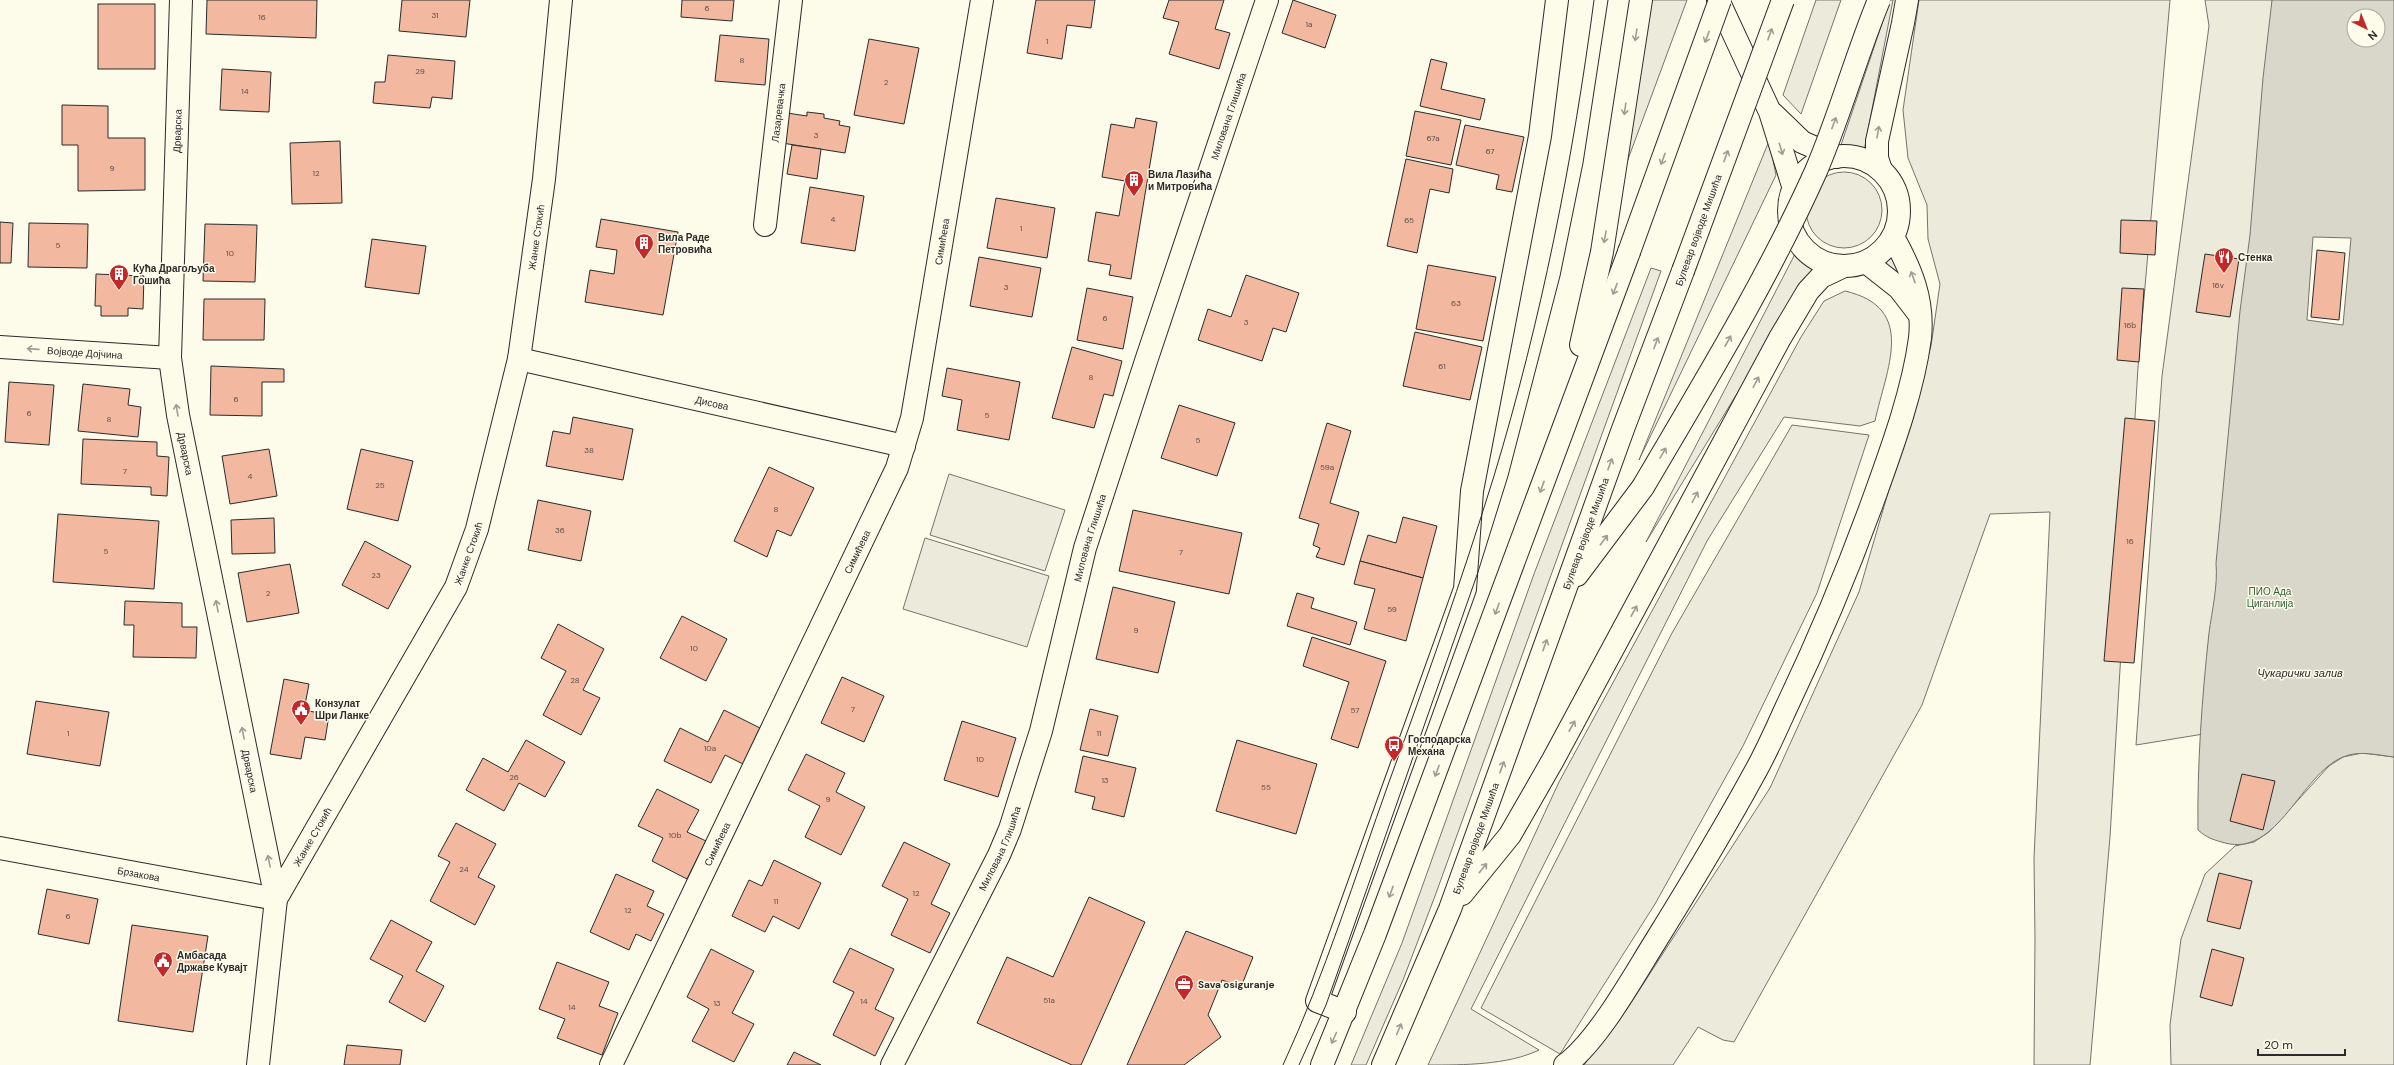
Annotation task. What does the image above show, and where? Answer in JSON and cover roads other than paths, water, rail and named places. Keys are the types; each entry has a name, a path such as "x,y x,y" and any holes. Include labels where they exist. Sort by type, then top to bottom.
{"street":[{"name":"Дрварска","path":"181,0 170,358 178,415 276,899"},
{"name":"Жанке Стокић","path":"258,1065 276,899 456,587 476,529 519,359 544,178 561,0"},
{"name":"Лазаревачка","path":"765,225 791,0"},
{"name":"Симићева","path":"611,1065 886,493 904,446 920,377 982,0"},
{"name":"Милована Глишића","path":"892,1065 996,862 1010,829 1041,731 1085,548 1267,0"},
{"path":"1345,1012 1317,1001 1465,589 1472,491 1540,136 1557,0"},
{"path":"1555,451 1596,288 1614,183 1641,0"},
{"path":"1322,1065 1345,1012 1555,451 1629,252 1719,0"},
{"path":"1719,0 1770,112 1794,189"},
{"name":"Булевар војводе Мишића","path":"1383,1065 1450,909 1623,429 1783,0"},
{"path":"1564,593 1643,487 1709,375 1781,243 1816,170 1879,0"},
{"path":"1881,170 1877,158 1877,141 1903,23 1906,0"},
{"path":"1770,112 1802,142 1836,157"},
{"path":"1450,909 1510,835 1577,718 1773,351 1804,298 1821,277 1842,267 1866,262 1881,252 1893,237 1898,224 1899,209 1897,194 1890,181 1881,170 1868,161 1852,157 1836,157 1823,160 1811,167 1801,177 1794,189 1790,203 1789,219 1794,234 1802,247 1820,260 1842,267"},
{"path":"1565,1065 1576,1057 1589,1041 1632,978 1686,891 1755,773 1829,618 1888,459 1911,379 1920,337 1920,315 1915,282 1893,237"},
{"path":"1866,262 1899,288 1920,315"},
{"name":"Војводе Дојчина","path":"0,347 170,358"},
{"name":"Дисова","path":"519,359 904,446"},
{"name":"Брзакова","path":"0,848 276,899"}],"water":[{"name":"Чукарички залив","path":"2272,0 2394,0 2394,757 2362,753 2343,757 2328,766 2314,780 2275,826 2260,838 2244,844 2217,841 2198,830 2198,781 2204,682 2215,589 2216,563 2240,311 2250,235 2263,78"}],"tram line":[{"path":"1283,1065 1326,961 1417,706 1469,553 1511,418 1541,299 1566,180 1586,60 1594,0"},
{"path":"1299,1065 1326,1005 1478,572 1508,476 1560,276 1583,163 1608,0"}],"place":[{"name":"Вила Лазића и Митровића","path":"1134,197"},
{"name":"Вила Раде Петровића","path":"644,260"},
{"name":"Стенка","path":"2224,274"},
{"name":"Кућа Драгољуба Гошића","path":"119,291"},
{"name":"Конзулат Шри Ланке","path":"301,726"},
{"name":"Господарска Механа","path":"1394,762"},
{"name":"Амбасада Државе Кувајт","path":"163,978"},
{"name":"Sava osiguranje","path":"1184,1001"}],"park label":[{"name":"ПИО Ада Циганлија","path":"2270,596"}]}
